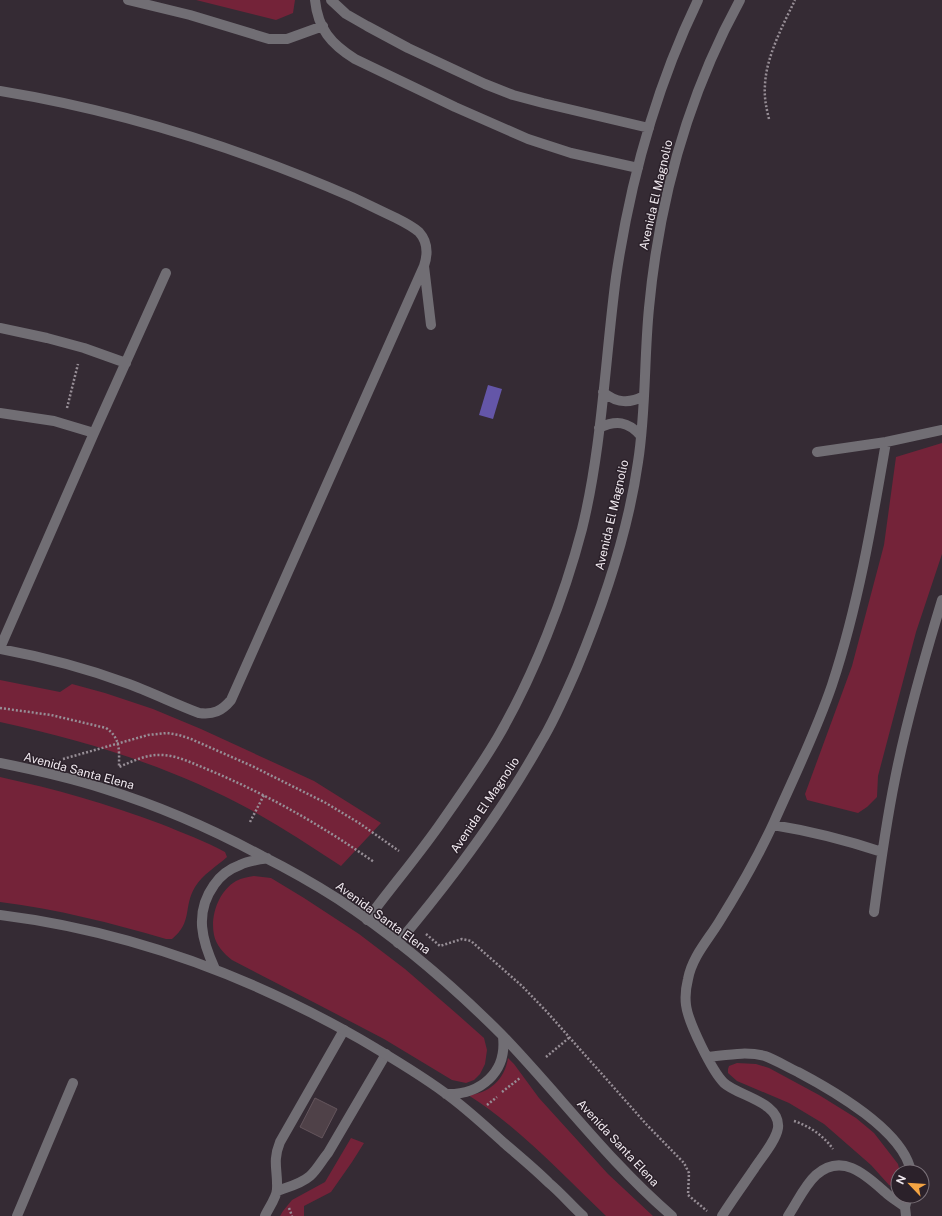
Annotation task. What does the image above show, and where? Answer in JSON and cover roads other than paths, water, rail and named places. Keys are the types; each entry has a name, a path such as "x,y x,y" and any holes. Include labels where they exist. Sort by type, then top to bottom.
{"street":[{"path":"128,0 190,15 269,39 286,39 323,26"},
{"path":"316,0 319,17 332,42 340,50 380,71 455,107 549,147 589,158 638,168"},
{"path":"331,0 346,14 367,26 408,48 484,84 513,95 543,103 649,128"},
{"name":"Avenida El Magnolio","path":"367,920 445,817 498,736 534,666 567,579 582,529 590,484 599,428 616,276 626,220 649,128 673,56 698,0"},
{"name":"Avenida El Magnolio","path":"398,943 463,861 513,790 542,741 563,700 587,644 603,601 617,557 632,497 638,462 644,396 649,303 656,252 669,186 676,156 693,104 711,60 740,0"},
{"path":"0,91 67,104 153,125 227,148 324,185 377,209 412,227 422,236 427,248 427,258 424,266 231,700 227,705 215,713 207,714 199,713 127,683 80,668 32,655 0,649 94,433 166,274"},
{"path":"424,266 431,325"},
{"path":"0,328 47,338 126,362"},
{"path":"603,392 608,396 622,402 637,400 644,396"},
{"path":"0,413 34,417 67,424 94,433"},
{"path":"599,428 613,423 621,423 629,425 641,436"},
{"path":"817,452 886,442 942,430"},
{"path":"722,1216 770,1145 778,1127 776,1116 772,1111 759,1101 733,1089 716,1075 688,1016 686,991 688,977 696,958 743,882 773,825 814,731 831,686 860,582 870,537 886,442"},
{"path":"874,912 882,852 895,779 922,665 942,600"},
{"name":"Avenida Santa Elena","path":"0,764 65,778 105,789 156,807 205,827 267,858 318,887 398,943 448,984 476,1010 532,1068 603,1149 635,1182 672,1216"},
{"path":"773,825 820,833 882,852"},
{"path":"215,969 207,953 202,928 202,915 207,896 217,881 225,873 240,864 267,858"},
{"path":"0,915 81,929 134,942 170,953 215,969 305,1009 386,1054 417,1073 446,1094 479,1120 550,1183 583,1216"},
{"path":"265,1216 277,1191 275,1158 279,1146 298,1109 344,1030"},
{"path":"446,1094 463,1094 484,1084 490,1078 501,1060 504,1046 503,1037"},
{"path":"708,1057 746,1053 760,1056 788,1067 810,1078 861,1110 897,1144 910,1164"},
{"path":"277,1191 303,1181 310,1176 328,1153 386,1054"},
{"path":"17,1216 73,1083"},
{"path":"788,1216 807,1186 816,1176 828,1168 841,1166 850,1167 874,1182 906,1211"}]}
